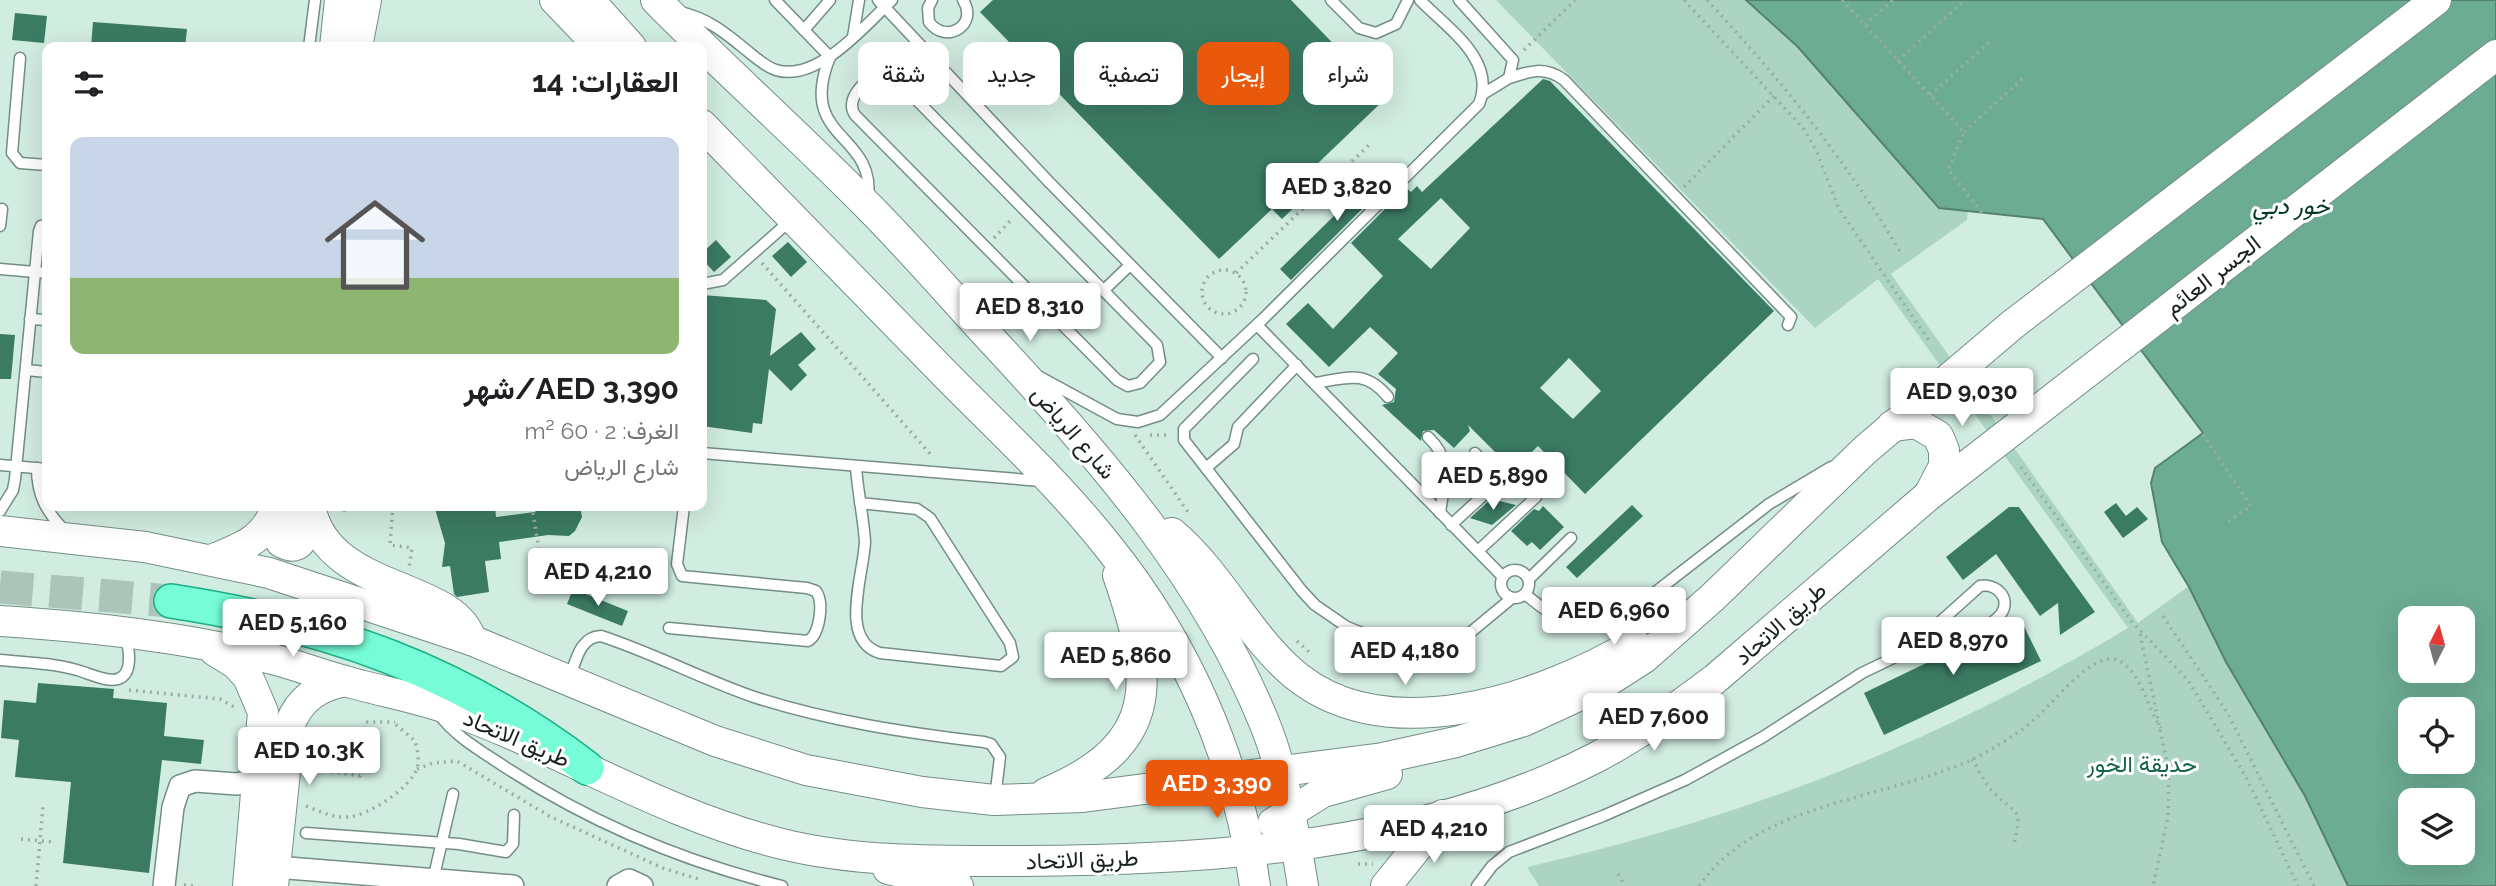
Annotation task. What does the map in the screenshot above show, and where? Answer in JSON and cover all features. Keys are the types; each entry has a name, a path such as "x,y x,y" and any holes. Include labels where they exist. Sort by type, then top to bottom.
{"main road":[{"path":"336,42 340,0"},
{"path":"358,42 366,0"},
{"path":"555,0 595,42"},
{"path":"589,0 627,42"},
{"path":"1250,850 1288,811 1342,786 1481,748 1524,721 1602,684 1644,658 1713,597 1865,450 2012,325 2436,0"},
{"name":"شارع الرياض","path":"661,5 699,42"},
{"name":"شارع الرياض","path":"707,49 867,204 1025,375 1147,518 1196,590 1233,655 1268,732 1296,843 1302,883"},
{"name":"الجسر العائم","path":"2061,391 2496,55"},
{"path":"707,130 1051,482 1107,545 1148,602 1192,676 1233,778 1257,886 1275,872 1284,871 1302,883"},
{"name":"طريق الاتحاد","path":"0,621 124,633 202,644 275,660 432,704 587,768 682,813 782,844 834,854 1068,860 1250,850 1352,836 1443,815 1532,785 1593,759 1668,714 1715,680 1929,495 2061,391"},
{"path":"1892,426 1916,423 1938,436 1944,450 1944,466 1929,495"},
{"path":"211,560 257,539 272,520 275,511"},
{"path":"285,511 279,537 281,542 294,546 305,535 307,511"},
{"path":"310,511 320,534 342,557 373,577 454,614 465,625 471,640"},
{"path":"1147,518 1170,532 1207,566 1268,649 1289,670 1324,692 1381,710 1412,713 1472,708 1546,685 1631,645 1713,597"},
{"path":"0,531 71,537 211,560 316,587 471,640 715,741 806,770 922,792 1006,800 1083,797 1383,758 1456,742 1524,721"},
{"path":"1006,800 1071,783 1116,749 1134,727 1143,671 1139,642 1107,545"},
{"path":"171,601 242,612 312,630 414,666 496,705 587,768"},
{"path":"202,644 242,670 251,710 264,719 271,788 262,876"},
{"path":"251,710 272,683 278,681 290,687 292,694 283,728 288,738"},
{"path":"271,788 293,716 303,701 316,690 345,681"},
{"path":"1221,743 1233,748 1247,748 1259,743 1268,732"},
{"path":"1386,886 1443,815"},
{"path":"834,854 958,886"}],"street":[{"path":"164,886 173,807 180,786 194,781 271,788"},
{"path":"262,876 433,880 513,886"},
{"path":"617,885 634,881 642,886"}],"lane":[{"path":"310,42 315,0"},
{"path":"775,0 830,57"},
{"path":"804,30 830,0"},
{"path":"853,37 859,0"},
{"path":"932,0 928,8 929,22 946,33 953,33 964,25 968,12 963,0"},
{"path":"1331,0 1359,28 1376,33 1396,24 1408,0"},
{"path":"1025,375 1044,378 1117,419 1138,422 1160,415 1171,407 1472,113 1483,94 1484,74 1475,56 1420,0"},
{"path":"1459,0 1513,60 1509,78"},
{"path":"661,5 715,25 764,64 777,70 806,69 830,57 853,37 885,2 1130,265 1222,358"},
{"path":"830,57 822,79 820,103 831,125 862,161 868,182 867,204"},
{"path":"20,58 12,153 20,163 42,165"},
{"path":"1483,94 1509,78 1532,70 1556,74 1791,317 1788,325"},
{"path":"883,74 893,77 1104,290 1160,350 1157,367 1135,386 1128,386 1117,380 855,115 851,103 855,95 873,77 883,74"},
{"path":"0,226 2,209"},
{"path":"707,283 723,280 793,218"},
{"path":"0,511 13,490 42,227"},
{"path":"1104,290 1130,265"},
{"path":"0,270 42,273"},
{"path":"30,319 42,320"},
{"path":"1257,325 1503,577 1502,590 1512,598"},
{"path":"1254,359 1188,425 1183,434 1187,447 1315,606 1364,635 1414,654 1440,655 1512,598 1525,594"},
{"path":"1206,468 1234,444 1238,427 1297,365"},
{"path":"26,370 42,372"},
{"path":"1315,383 1364,378 1378,384 1388,397"},
{"path":"1428,437 1438,446 1445,460 1440,513"},
{"path":"1525,594 1560,621 1583,627 1608,625 1631,611 1769,504 1812,477 1865,450"},
{"path":"707,453 856,468 1051,482"},
{"path":"1451,525 1499,481 1475,453"},
{"path":"0,465 42,469 39,493 42,500"},
{"path":"856,468 860,503 865,541 856,621 860,642 868,650 880,653 1001,666 1008,663 1013,657 1010,643 930,518 917,509 860,503"},
{"path":"1478,551 1536,497"},
{"path":"47,511 71,537"},
{"path":"669,628 808,642 816,634 821,602 819,594 807,588 681,576 677,564 683,511"},
{"path":"1525,594 1529,579 1571,538"},
{"path":"1503,577 1516,570 1529,579"},
{"path":"1477,886 1492,866 1509,852 1603,816 1685,780 1763,737 1862,673 1941,635 1954,640 1995,620 2004,605 2002,593 1992,586 1975,588 1941,621 1941,635"},
{"path":"0,660 64,667 97,677 117,679 123,676 128,665 128,646 124,633"},
{"path":"569,679 582,645 587,639 601,636 754,696 810,712 914,733 984,742 991,744 1000,757 1006,800"},
{"path":"432,704 458,736 531,785 595,820 663,850 733,874 782,886"},
{"path":"433,880 453,794"},
{"path":"306,833 510,851 513,844 514,815"}],"path":[{"path":"1513,60 1575,0"},
{"path":"1684,0 1774,96 1810,139 1839,209 1930,342"},
{"path":"1707,0 1770,68 1819,128 1853,175 1902,255"},
{"path":"1842,0 1964,132"},
{"path":"1865,25 1893,0"},
{"path":"1898,61 1965,0"},
{"path":"1930,95 1991,41"},
{"path":"1982,213 1948,169 1964,132 2024,77"},
{"path":"1675,196 1774,96"},
{"path":"1236,273 1370,144"},
{"path":"754,254 948,474"},
{"path":"1221,270 1236,273 1245,284 1246,298 1238,310 1230,314 1215,312 1204,301 1202,293 1207,278 1221,270"},
{"path":"2203,433 2251,506 2227,522"},
{"path":"1135,435 1183,434"},
{"path":"2021,467 2140,632 2179,669 2203,704 2263,810 2298,886"},
{"path":"390,545 393,511"},
{"path":"533,511 545,587"},
{"path":"2163,616 2227,712 2314,886"},
{"path":"2140,632 2161,727 2170,794 2165,839 2153,886"},
{"path":"1699,886 1729,853 1772,826 1972,759 2027,726 2087,670 2101,661 2119,661 2133,671 2149,709 2161,727"},
{"path":"121,690 220,699 251,710"},
{"path":"311,758 310,769 360,776 366,722"},
{"path":"271,788 330,816 349,817 368,813 384,802 417,769 415,741 394,724"},
{"path":"1972,759 1993,792 2015,809 2018,821 2014,844"},
{"path":"36,886 43,806"},
{"path":"21,839 52,842"},
{"path":"1618,874 1625,886"}],"green space":[{"name":"حديقة الخور","path":"1496,0 1746,0 1798,46 1939,208 1968,211 1967,220 1891,274 2138,623 2189,586 2215,642 2320,823 2348,886 1539,886 1527,867 1686,825 1837,772 1984,707 2128,628 1878,279 1815,328"}],"water":[{"name":"خور دبي","path":"1746,0 2496,0 2496,886 2348,886 2305,796 2226,662 2189,587 2162,542 2151,483 2155,468 2203,433 2043,219 1939,208 1798,47"}],"building":[{"path":"993,0 1291,0 1332,42 1303,42 1303,105 1379,105 1314,167 1325,178 1282,219 1272,209 1219,259 1060,95 1060,42 1009,42 980,12"},
{"path":"15,13 47,16 44,42 12,40"},
{"path":"93,22 187,29 186,42 91,42"},
{"path":"1543,79 1550,81 1774,311 1585,494 1538,446 1513,470 1468,425 1470,431 1454,448 1434,430 1423,431 1421,441 1382,405 1394,402 1396,389 1378,374 1398,353 1370,327 1329,367 1286,324 1308,303 1333,329 1383,276 1351,243 1406,188 1411,192 1417,186 1422,192","holes":["1441,198 1470,228 1431,269 1398,239","1569,358 1601,391 1573,419 1540,388"]},
{"path":"1387,167 1395,176 1291,280 1280,269 1343,207 1339,202 1352,191 1356,195"},
{"path":"716,240 731,257 714,272 707,264 707,248"},
{"path":"788,242 807,262 791,277 772,256"},
{"path":"707,295 766,300 776,309 770,356 801,332 816,349 798,365 807,375 791,391 769,369 762,424 753,423 752,433 707,427"},
{"path":"0,334 15,335 11,379 0,379"},
{"path":"1491,499 1516,505 1492,525 1470,518"},
{"path":"2116,503 2126,516 2137,507 2148,519 2123,538 2104,512"},
{"path":"1632,505 1643,516 1577,578 1566,567"},
{"path":"1543,506 1564,527 1540,550 1532,542 1527,546 1511,531 1534,509 1539,511"},
{"path":"2009,507 2019,507 2095,612 2060,635 2058,603 2040,616 1996,554 1963,580 1946,557"},
{"path":"436,511 495,511 496,517 536,511 581,511 582,517 575,531 569,536 548,535 499,542 501,559 485,561 489,592 457,597 454,594 450,566 442,567 445,543"},
{"path":"573,589 628,611 622,626 567,604"},
{"path":"2020,618 2041,661 1884,735 1864,693"},
{"path":"38,683 114,689 113,698 167,703 164,736 204,740 201,764 162,760 149,873 63,863 71,782 15,777 19,740 1,738 4,700 36,703"}],"tunnel":[{"path":"0,587 171,601"}]}
